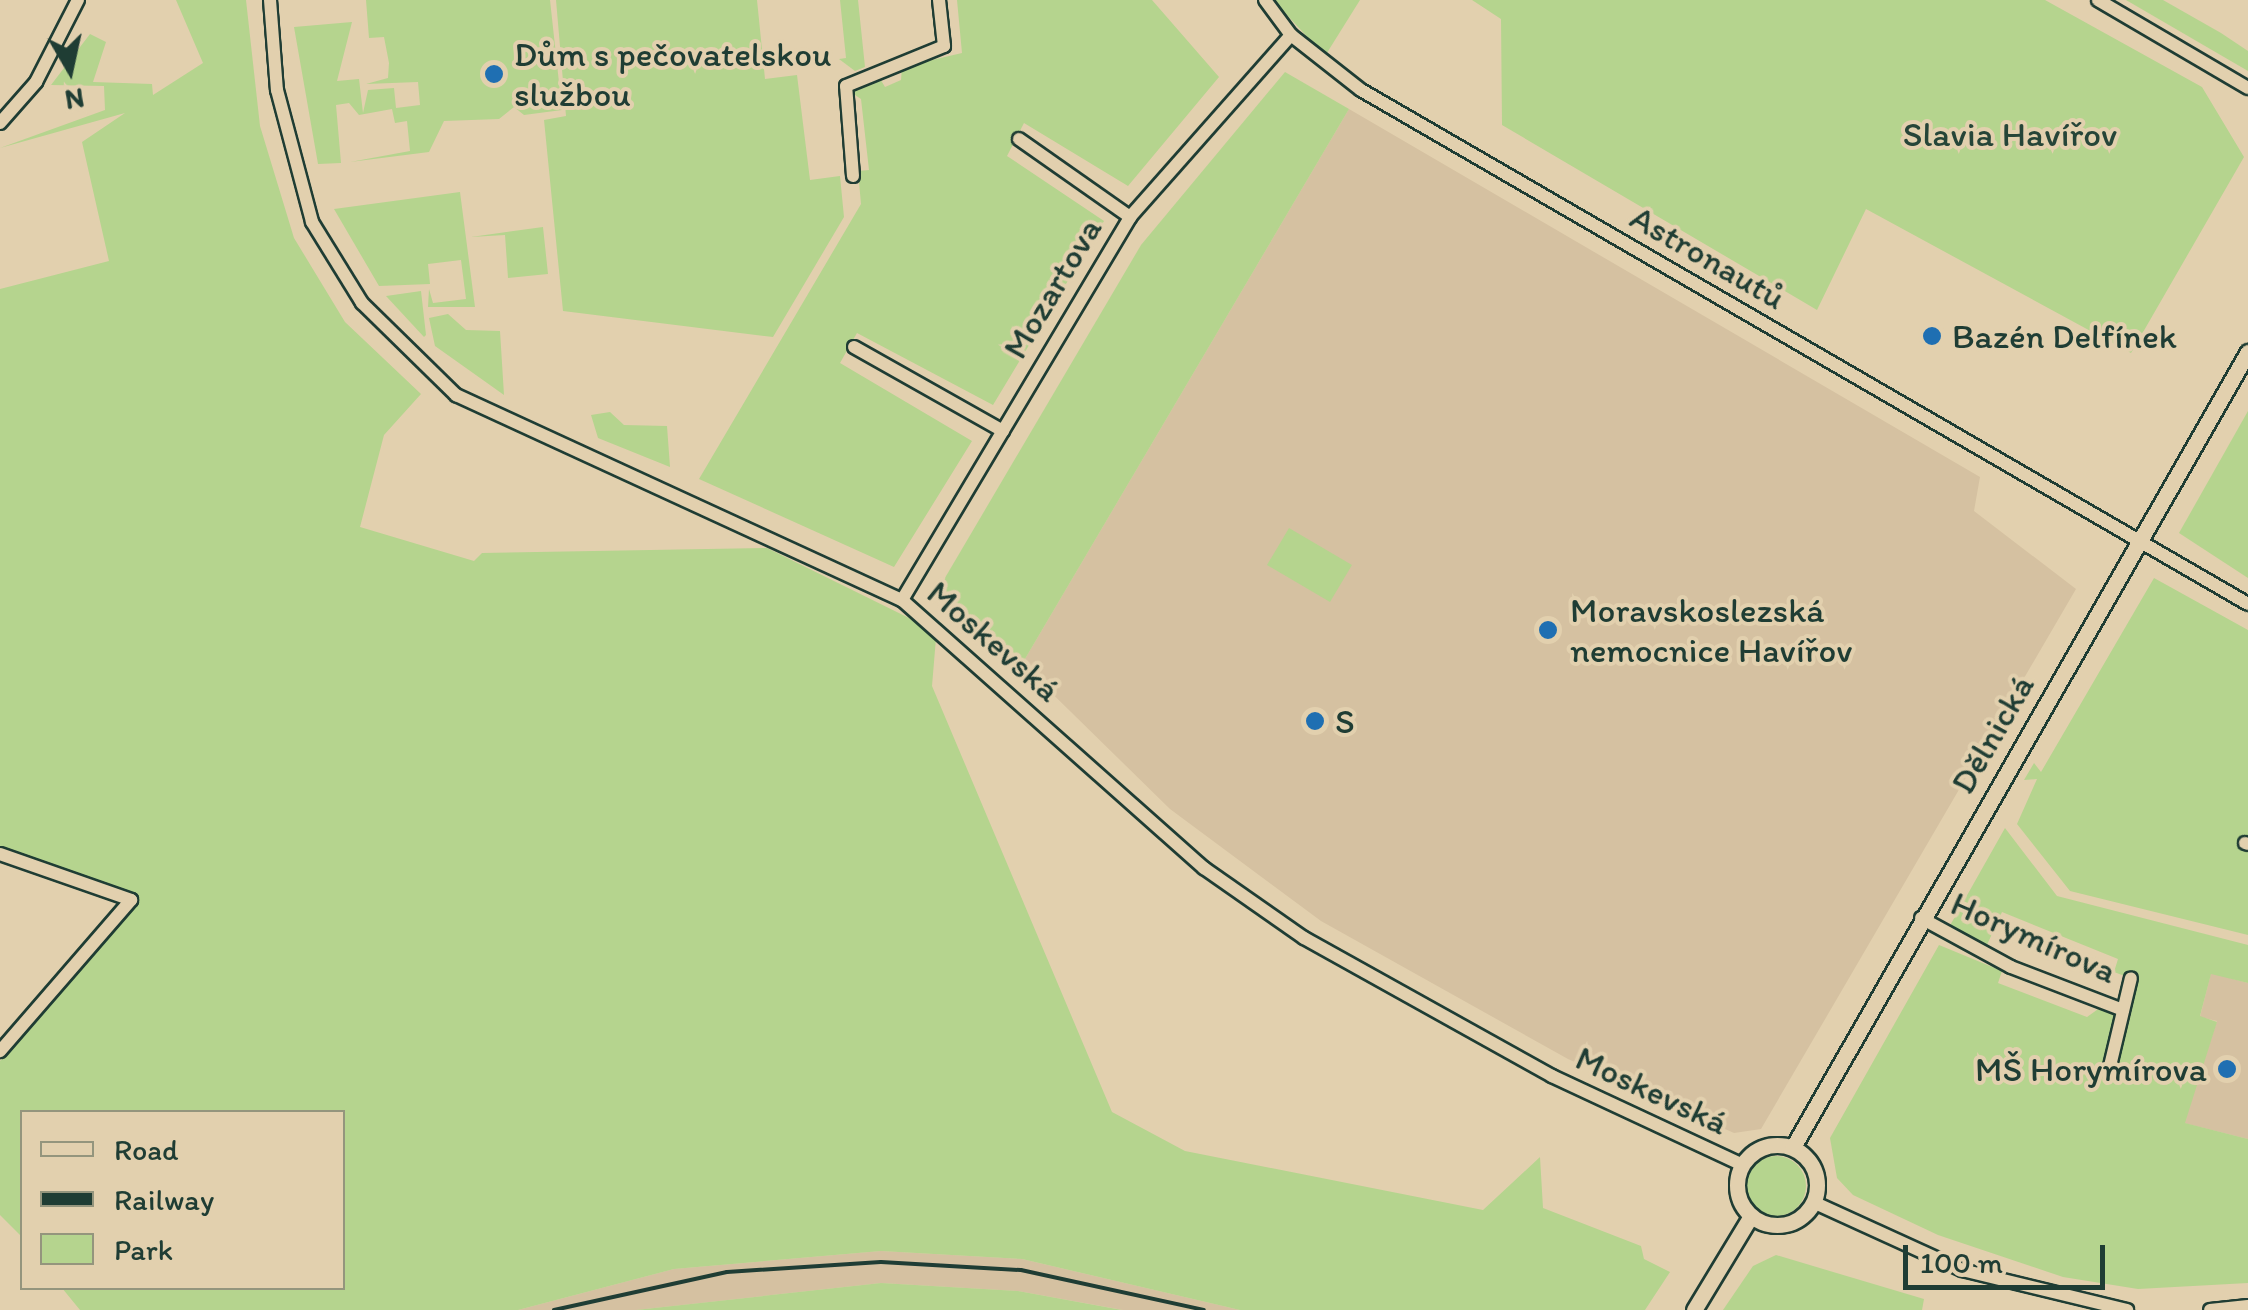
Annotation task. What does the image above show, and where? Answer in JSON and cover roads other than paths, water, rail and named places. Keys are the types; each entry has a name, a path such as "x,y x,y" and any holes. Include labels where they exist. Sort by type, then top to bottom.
{"street":[{"path":"0,123 36,82 78,0"},
{"name":"Moskevská","path":"270,0 280,107 312,222 362,304 410,356 508,426 797,545 902,600 1204,868 1304,938 1552,1076 1741,1164"},
{"path":"853,176 846,86 944,46 938,0"},
{"name":"Astronautů","path":"1264,0 1291,35 1361,90 2248,604"},
{"path":"2100,0 2248,88"},
{"name":"Mozartova","path":"902,600 1130,217 1291,35"},
{"path":"1019,139 1130,217"},
{"path":"854,347 1003,431"},
{"name":"Dělnická","path":"1792,1148 2248,352"},
{"path":"0,854 130,900 0,1051"},
{"name":"Horymírova","path":"1921,918 2011,967 2123,1010"},
{"path":"2110,1066 2130,978"},
{"path":"1766,1146 1792,1148 1814,1170 1813,1202 1785,1224 1751,1216 1736,1190 1741,1164 1766,1146"},
{"path":"1813,1202 1962,1270 2128,1310"},
{"path":"1694,1310 1751,1216"},
{"path":"2210,1310 2248,1306"}],"railway":[{"path":"554,1310 727,1272 881,1262 1021,1270 1204,1310"}],"place":[{"name":"Dům s pečovatelskou službou","path":"494,74"},
{"name":"Bazén Delfínek","path":"1932,336"},
{"name":"Moravskoslezská nemocnice Havířov","path":"1548,630"},
{"name":"S","path":"1315,721"},
{"name":"MŠ Horymírova","path":"2227,1069"}],"park label":[{"name":"Slavia Havířov","path":"2010,134"}]}
